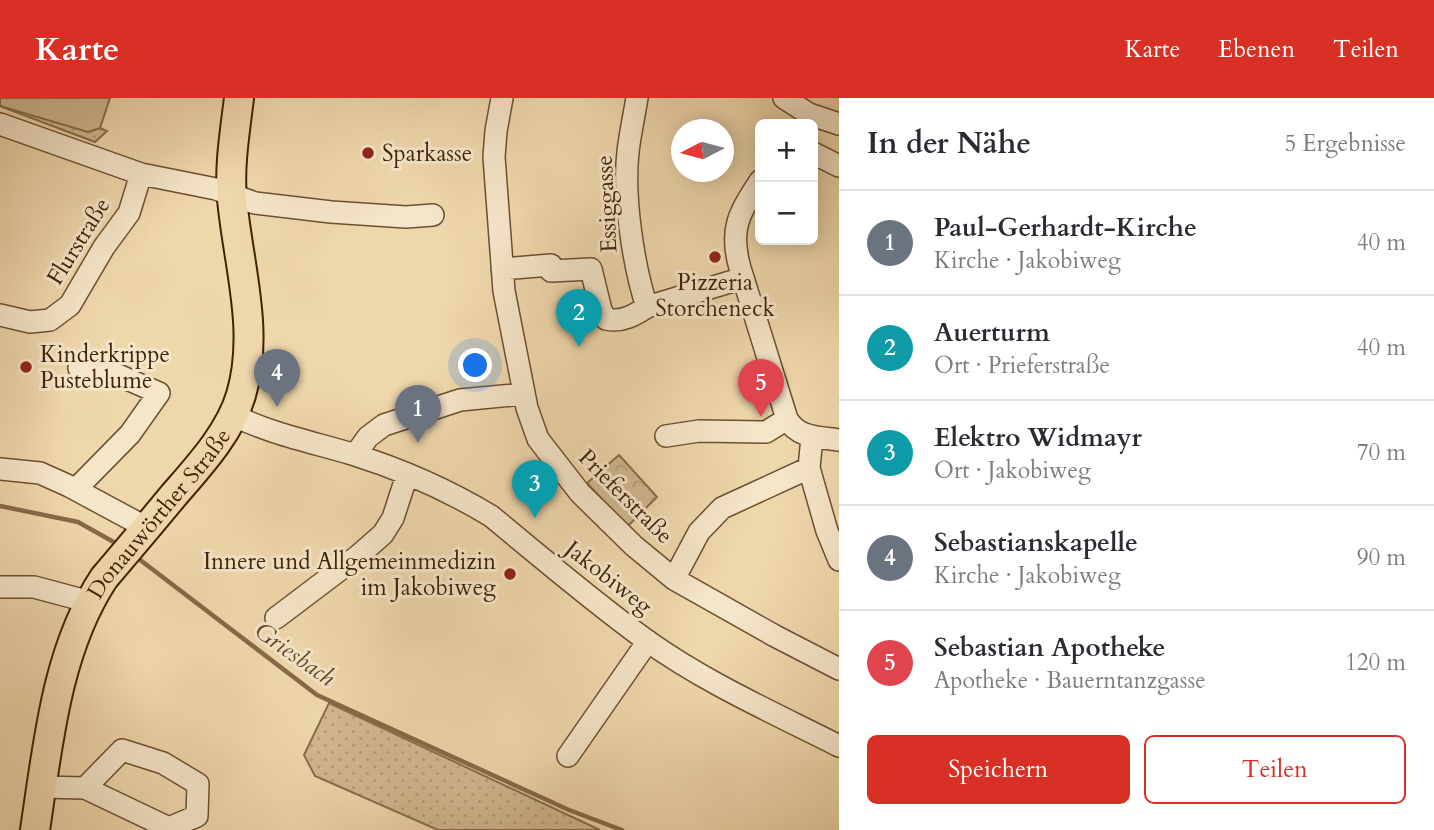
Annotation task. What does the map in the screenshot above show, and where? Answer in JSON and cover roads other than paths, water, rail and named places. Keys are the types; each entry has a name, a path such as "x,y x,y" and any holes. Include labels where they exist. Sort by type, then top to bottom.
{"main road":[{"name":"Donauwörther Straße","path":"35,827 60,684 74,636 97,589 204,460 233,415 241,396 250,335 232,195 232,157 239,98"}],"street":[{"name":"Prieferstraße","path":"502,98 494,157 502,269 524,394 538,439 567,478 634,546 674,579 839,669"},
{"name":"Essiggasse","path":"637,98 628,154 629,204 634,254 647,307"},
{"path":"784,98 805,119"},
{"path":"818,121 839,124"},
{"name":"Flurstraße","path":"0,124 141,174 216,189 232,195"},
{"path":"818,156 839,166"},
{"name":"Flurstraße","path":"0,315 30,322 50,320 70,304 104,247 129,213 141,174"},
{"path":"759,182 745,204 735,230 735,249 743,278 787,419 801,433 839,440"},
{"path":"232,195 255,203 293,208 406,217 433,215"},
{"path":"502,269 551,265 551,271 591,269 601,310 606,319 615,322 647,307 743,278"},
{"path":"76,489 130,434 159,394 118,375 79,368"},
{"path":"355,455 368,437 384,425 460,400 524,394"},
{"name":"Jakobiweg","path":"233,415 283,435 355,455 447,491 491,516 580,590 648,641 725,688 839,746"},
{"path":"666,436 699,431 766,432 787,419"},
{"path":"812,437 809,468 827,531 839,560"},
{"path":"674,579 699,532 722,508 809,468"},
{"path":"0,469 40,473 76,489 143,532"},
{"path":"276,618 383,534 393,518 407,475"},
{"path":"0,587 97,589"},
{"name":"Jakobiweg","path":"568,756 648,641"},
{"path":"42,787 85,788 169,828 197,816 198,784 163,763 122,750 85,788"}],"waterway":[{"name":"Griesbach","path":"0,506 78,522 119,545"},
{"name":"Griesbach","path":"135,556 317,695 569,810 622,830"}],"place":[{"name":"Sparkasse","path":"368,153"},
{"name":"Pizzeria Storcheneck","path":"715,257"},
{"name":"Auerturm","path":"579,347"},
{"name":"Kinderkrippe Pusteblume","path":"26,367"},
{"name":"Sebastianskapelle","path":"277,407"},
{"name":"Sebastian Apotheke","path":"761,417"},
{"name":"Paul-Gerhardt-Kirche","path":"418,443"},
{"name":"Elektro Widmayr","path":"535,518"},
{"name":"Innere und Allgemeinmedizin im Jakobiweg","path":"510,574"}]}
